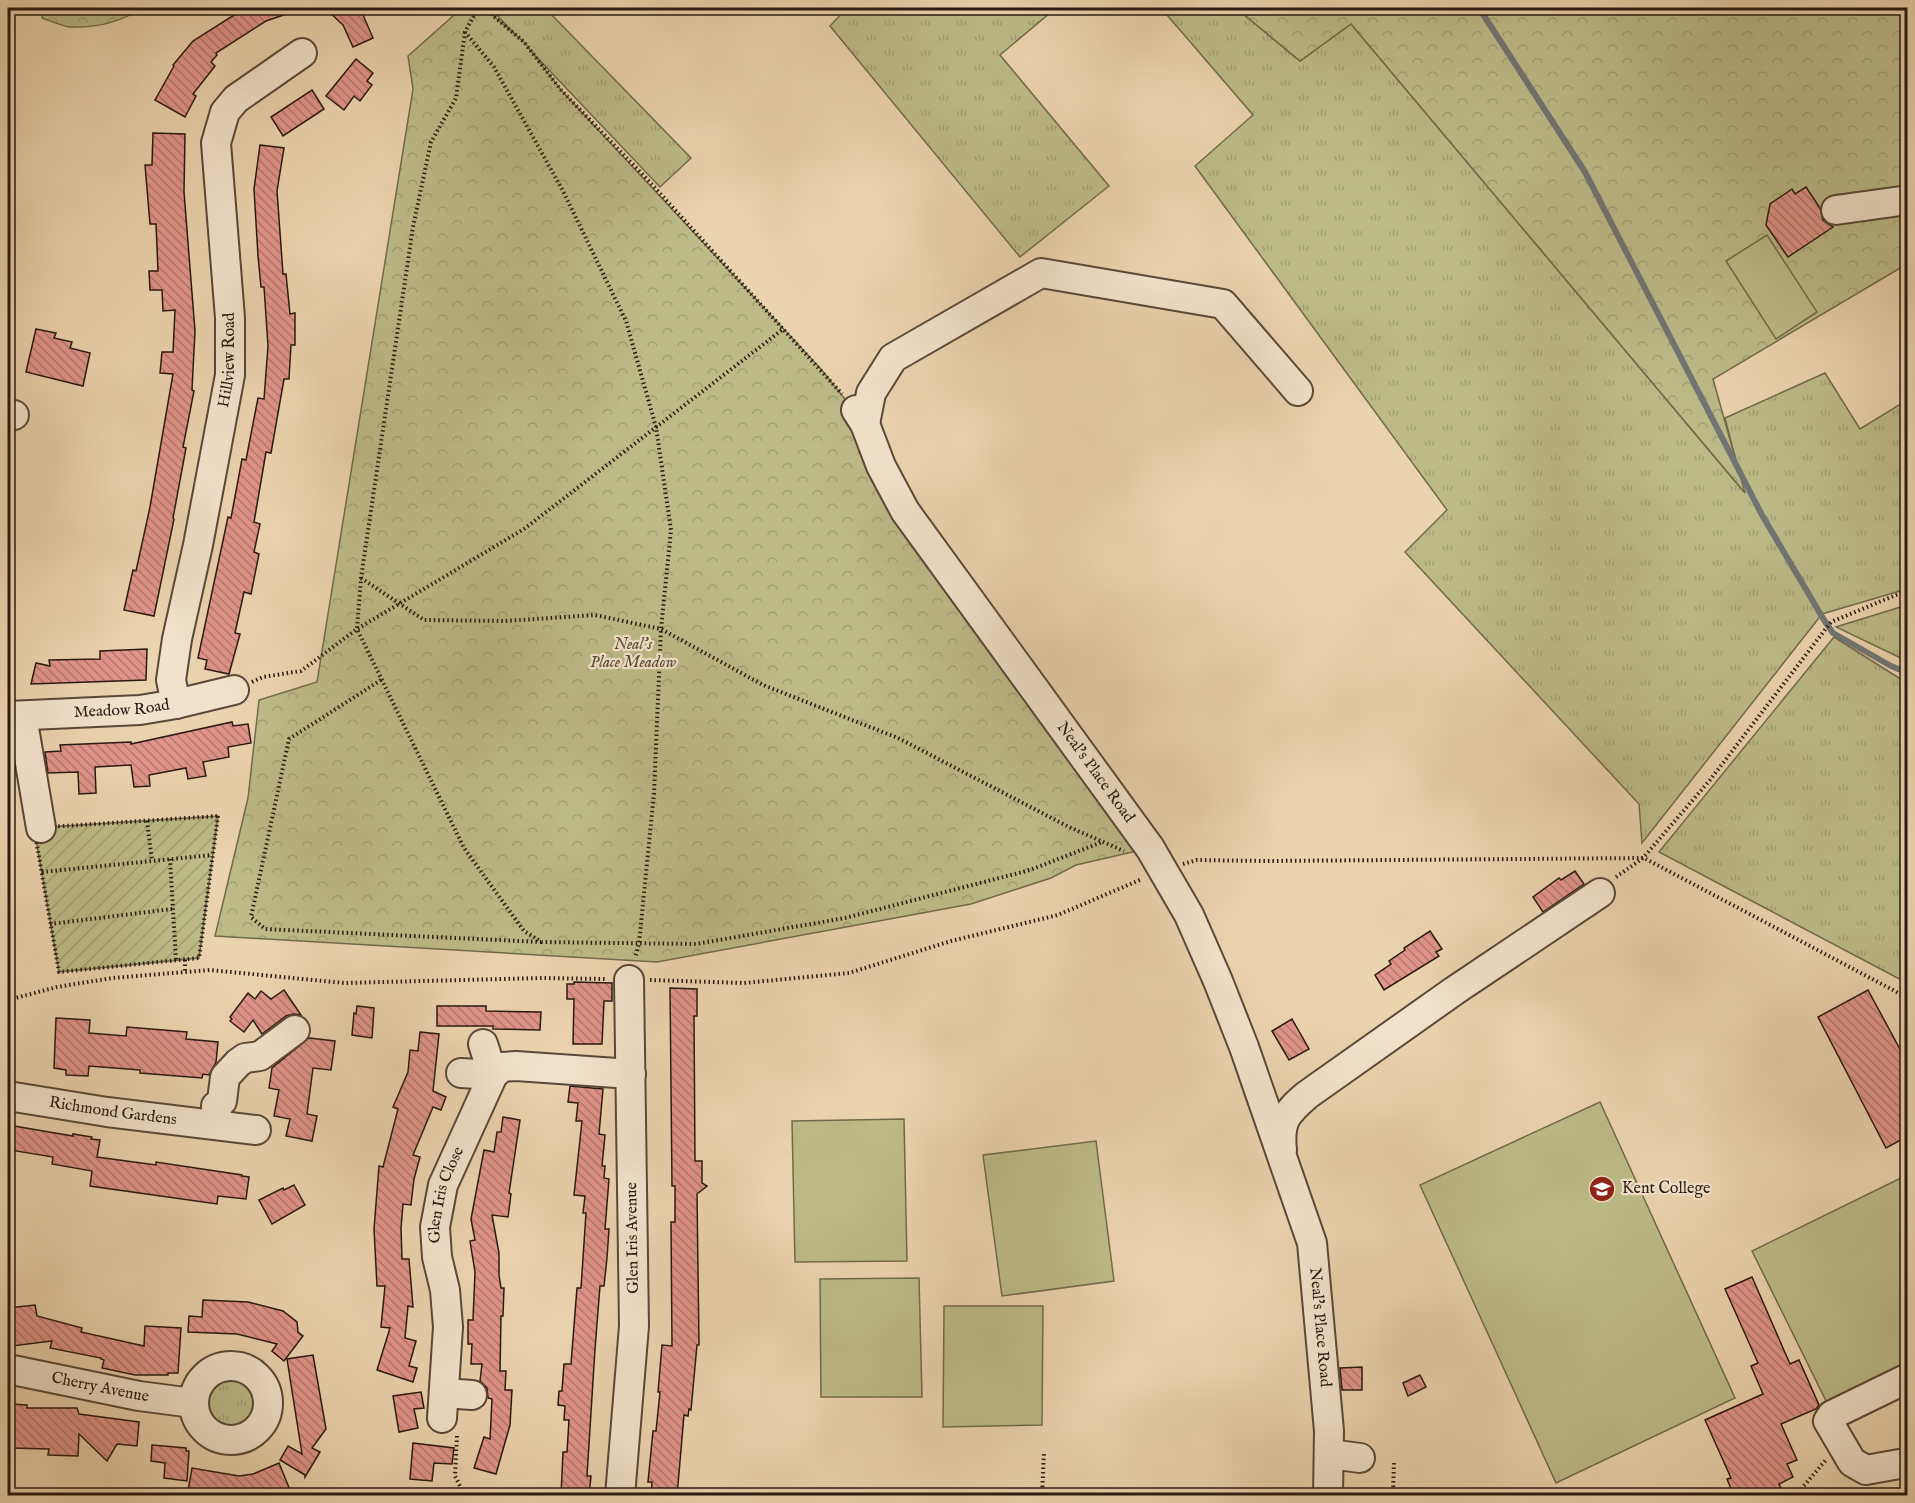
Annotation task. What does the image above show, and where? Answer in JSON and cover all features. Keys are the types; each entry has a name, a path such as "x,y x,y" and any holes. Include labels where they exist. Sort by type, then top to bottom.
{"street":[{"name":"Hillview Road","path":"176,704 171,680 177,639 198,545 230,375 230,318 216,143 225,112 236,99 302,52"},
{"path":"1836,210 1908,200"},
{"path":"860,417 871,393 893,358 1041,273 1223,304 1298,391"},
{"name":"Neal's Place Road","path":"860,417 880,466 905,511 1150,848 1189,915 1218,981 1244,1047 1312,1243 1330,1454 1328,1496"},
{"name":"Meadow Road","path":"15,716 140,710 234,690"},
{"path":"15,716 41,828"},
{"name":"Neal's Place Road","path":"1283,1164 1282,1123 1290,1110 1307,1095 1444,998 1600,893"},
{"name":"Glen Iris Avenue","path":"620,1496 634,1326 628,980"},
{"path":"217,1115 222,1101 225,1077 245,1058 260,1056 295,1030"},
{"path":"483,1044 493,1075"},
{"path":"461,1073 493,1075 502,1067 516,1066 631,1074"},
{"name":"Glen Iris Close","path":"453,1402 447,1308 437,1257 435,1227 443,1185 493,1075"},
{"name":"Richmond Gardens","path":"8,1096 107,1112 217,1115 256,1130"},
{"name":"Cherry Avenue","path":"8,1369 139,1396 193,1403"},
{"path":"1908,1378 1832,1415 1828,1421 1852,1462 1866,1470 1905,1463 1908,1465"},
{"path":"1330,1454 1360,1458"}],"path":[{"path":"33,8 43,10 50,8"},
{"path":"478,8 465,32 456,98 431,142 412,227 361,578 357,629 464,848 524,931 542,942"},
{"path":"484,8 524,42 561,90 647,179 782,330 820,368 860,417"},
{"path":"465,32 494,67 563,191 622,311 656,427 671,530 661,629 654,794 639,944"},
{"path":"234,690 263,677 301,671 357,629 524,530 782,330"},
{"path":"361,578 424,620 505,621 596,615 661,629 763,685 898,738 1069,827 1162,871"},
{"path":"1600,893 1599,889 1644,858 1710,780 1831,622 1908,590"},
{"path":"381,680 289,739 251,917 266,929 542,942 696,944 845,918 1030,870 1102,842"},
{"path":"218,816 199,958 59,972 34,828 147,821 218,816"},
{"path":"147,821 152,861"},
{"path":"42,872 212,855"},
{"path":"8,1000 112,978 210,970 344,983 542,978 744,983 849,973 951,940 1058,915 1162,871 1197,860 1644,858 1908,998"},
{"path":"170,860 176,960"},
{"path":"50,924 172,909"},
{"path":"185,960 185,971"},
{"path":"453,1402 458,1425 455,1476 465,1496"},
{"path":"1795,1496 1841,1444"},
{"path":"1042,1496 1044,1452"},
{"path":"1393,1496 1394,1460"}],"green space":[{"path":"49,8 142,8 117,20 80,27 67,26 42,18 43,10"},
{"name":"Neal's Place Meadow","path":"462,8 484,8 524,42 561,90 820,368 865,424 881,466 1150,848 1076,865 1051,878 971,904 657,962 215,936 248,798 259,700 317,682 413,89 408,56"},
{"path":"490,8 545,8 691,158 660,187"},
{"path":"847,8 1056,8 1000,55 1109,186 1020,257 830,26"},
{"path":"1161,8 1236,8 1300,61 1351,24 1744,492 1725,418 1825,373 1860,429 1907,400 1907,589 1822,614 1642,843 1639,804 1405,552 1447,510 1195,166 1253,115"},
{"path":"1236,8 1907,8 1907,264 1713,379 1745,493 1351,24 1300,61"},
{"path":"1767,235 1817,312 1776,339 1726,261"},
{"path":"1907,605 1907,661 1836,627"},
{"path":"1834,637 1907,683 1907,983 1659,852"},
{"path":"218,816 199,958 59,972 34,828"},
{"path":"1600,1102 1735,1398 1556,1483 1420,1185"},
{"path":"904,1119 907,1261 795,1262 792,1121"},
{"path":"1096,1141 1114,1281 1002,1296 983,1155"},
{"path":"1907,1175 1907,1368 1829,1407 1752,1251"},
{"path":"919,1278 922,1397 821,1397 820,1279"},
{"path":"944,1306 1043,1306 1042,1425 943,1427"},
{"path":"227,1375 239,1375 249,1379 257,1387 261,1403 257,1419 249,1427 239,1431 227,1431 217,1427 209,1419 205,1409 205,1397 209,1387 217,1379"}],"building":[{"path":"245,8 297,8 298,10 266,21 216,53 217,55 211,62 215,66 193,94 196,96 185,117 155,100 173,65 193,41"},
{"path":"325,8 360,8 373,38 353,47 343,25"},
{"path":"356,59 373,73 367,81 372,85 360,101 354,96 344,110 326,96"},
{"path":"312,90 324,109 283,136 271,117"},
{"path":"153,133 185,134 184,192 195,331 192,390 194,391 183,447 186,448 154,616 124,610 133,570 136,571 150,507 173,374 160,373 162,352 173,352 175,310 163,311 162,290 150,290 149,271 158,271 156,224 150,224 145,165 152,165"},
{"path":"260,145 284,148 277,191 283,274 286,274 290,314 295,313 295,345 291,345 289,379 284,379 271,453 266,452 254,522 260,524 254,552 259,554 251,594 244,592 235,633 240,634 229,674 205,669 207,660 198,658 228,517 231,518 242,459 246,460 258,398 264,399 268,346 264,287 261,287 258,256 254,189"},
{"path":"1806,187 1820,208 1823,220 1833,227 1788,257 1766,225 1770,204 1792,189 1795,194"},
{"path":"36,329 56,333 54,338 72,342 70,348 90,353 83,386 26,372"},
{"path":"147,649 146,680 31,684 36,663 50,666 49,660 100,659 100,651"},
{"path":"232,722 233,726 248,724 251,743 228,747 229,757 203,762 206,776 188,779 186,768 149,775 150,786 134,787 131,765 95,767 96,793 79,794 78,772 48,773 45,752 61,751 60,745 131,742 131,744"},
{"path":"1575,871 1584,884 1543,912 1533,897 1559,878 1561,880"},
{"path":"1430,931 1442,949 1436,952 1439,956 1384,990 1375,975 1391,964 1389,961 1405,950 1404,948"},
{"path":"574,982 612,983 612,1001 604,1001 602,1044 573,1044 574,999 567,999 567,984 574,984"},
{"path":"670,988 697,989 697,1016 694,1016 695,1161 702,1161 702,1183 707,1186 697,1194 699,1345 697,1345 691,1410 689,1409 688,1416 684,1415 677,1496 651,1496 652,1482 648,1482 660,1392 658,1392 662,1345 672,1346 671,1222 675,1222 675,1186 672,1186"},
{"path":"284,990 301,1015 286,1016 262,1034 253,1020 244,1032 230,1021 232,1019 230,1017 248,993 255,999 261,991 271,999"},
{"path":"1868,990 1908,1064 1908,1136 1886,1148 1818,1017"},
{"path":"357,1006 374,1008 372,1038 352,1035"},
{"path":"437,1006 486,1006 486,1011 541,1012 540,1030 493,1029 493,1026 437,1026"},
{"path":"56,1018 90,1020 89,1033 126,1036 127,1027 187,1032 186,1039 218,1042 216,1062 209,1075 203,1074 202,1078 89,1066 88,1076 66,1075 66,1070 54,1068"},
{"path":"1292,1019 1309,1049 1289,1060 1272,1031"},
{"path":"420,1032 439,1034 433,1091 446,1097 441,1110 433,1107 413,1155 420,1157 414,1179 411,1205 403,1204 402,1259 409,1259 413,1307 408,1306 405,1338 416,1341 409,1366 417,1368 413,1382 377,1370 390,1328 381,1327 385,1286 377,1286 374,1229 379,1166 383,1167 398,1109 393,1107 408,1072 410,1050 418,1051"},
{"path":"309,1038 335,1041 331,1070 313,1068 307,1114 317,1116 312,1141 286,1136 290,1119 274,1116 279,1090 269,1088 272,1068"},
{"path":"570,1086 603,1089 599,1134 605,1135 602,1166 605,1166 604,1178 609,1179 605,1229 609,1229 607,1258 604,1286 600,1286 595,1349 587,1476 591,1476 589,1496 561,1496 563,1452 567,1452 569,1420 564,1420 565,1406 558,1405 559,1391 562,1391 564,1364 571,1364 577,1288 581,1288 586,1213 583,1213 585,1196 574,1195 582,1121 576,1121 578,1103 568,1102"},
{"path":"503,1117 520,1120 509,1193 511,1194 508,1217 492,1215 499,1253 501,1288 504,1288 500,1371 506,1371 505,1390 512,1390 510,1425 496,1474 474,1468 484,1437 490,1439 492,1399 488,1398 487,1388 480,1381 482,1364 471,1364 472,1344 468,1344 468,1320 473,1320 475,1272 470,1241 475,1240 471,1219 484,1150 494,1152 497,1132 501,1132"},
{"path":"14,1126 92,1137 91,1139 100,1140 97,1157 156,1165 156,1162 249,1177 246,1199 218,1196 217,1204 90,1186 92,1171 52,1164 53,1157 10,1150"},
{"path":"294,1185 305,1205 272,1224 259,1200"},
{"path":"1752,1277 1790,1364 1799,1360 1819,1405 1816,1409 1781,1424 1797,1460 1787,1464 1793,1477 1779,1484 1784,1496 1734,1496 1727,1479 1731,1478 1705,1420 1763,1394 1751,1366 1758,1363 1725,1289"},
{"path":"203,1300 248,1302 283,1311 297,1322 298,1332 303,1336 284,1361 272,1351 277,1344 237,1334 188,1332 189,1316 202,1317"},
{"path":"35,1305 37,1316 82,1328 81,1332 144,1346 145,1326 181,1328 178,1373 135,1375 102,1368 104,1360 101,1358 50,1348 52,1341 12,1346 8,1308"},
{"path":"313,1355 326,1429 312,1448 320,1452 305,1477 280,1460 288,1446 302,1454 287,1359"},
{"path":"1362,1367 1362,1390 1342,1390 1340,1368"},
{"path":"1420,1375 1426,1387 1408,1396 1403,1383"},
{"path":"421,1392 424,1408 414,1409 418,1428 399,1432 393,1396"},
{"path":"11,1404 27,1405 27,1408 77,1408 79,1414 139,1422 137,1446 117,1444 107,1461 79,1434 78,1456 48,1455 49,1449 10,1448"},
{"path":"413,1443 454,1448 452,1464 434,1463 432,1481 410,1479"},
{"path":"152,1445 186,1448 186,1451 189,1451 187,1481 164,1478 165,1463 151,1461"},
{"path":"279,1463 290,1490 277,1496 187,1496 192,1468 239,1476 253,1474"}],"waterway":[{"path":"1479,8 1585,172 1762,515 1824,620 1833,633 1891,666 1908,673"}],"place":[{"name":"Kent College","path":"1602,1189"}]}
